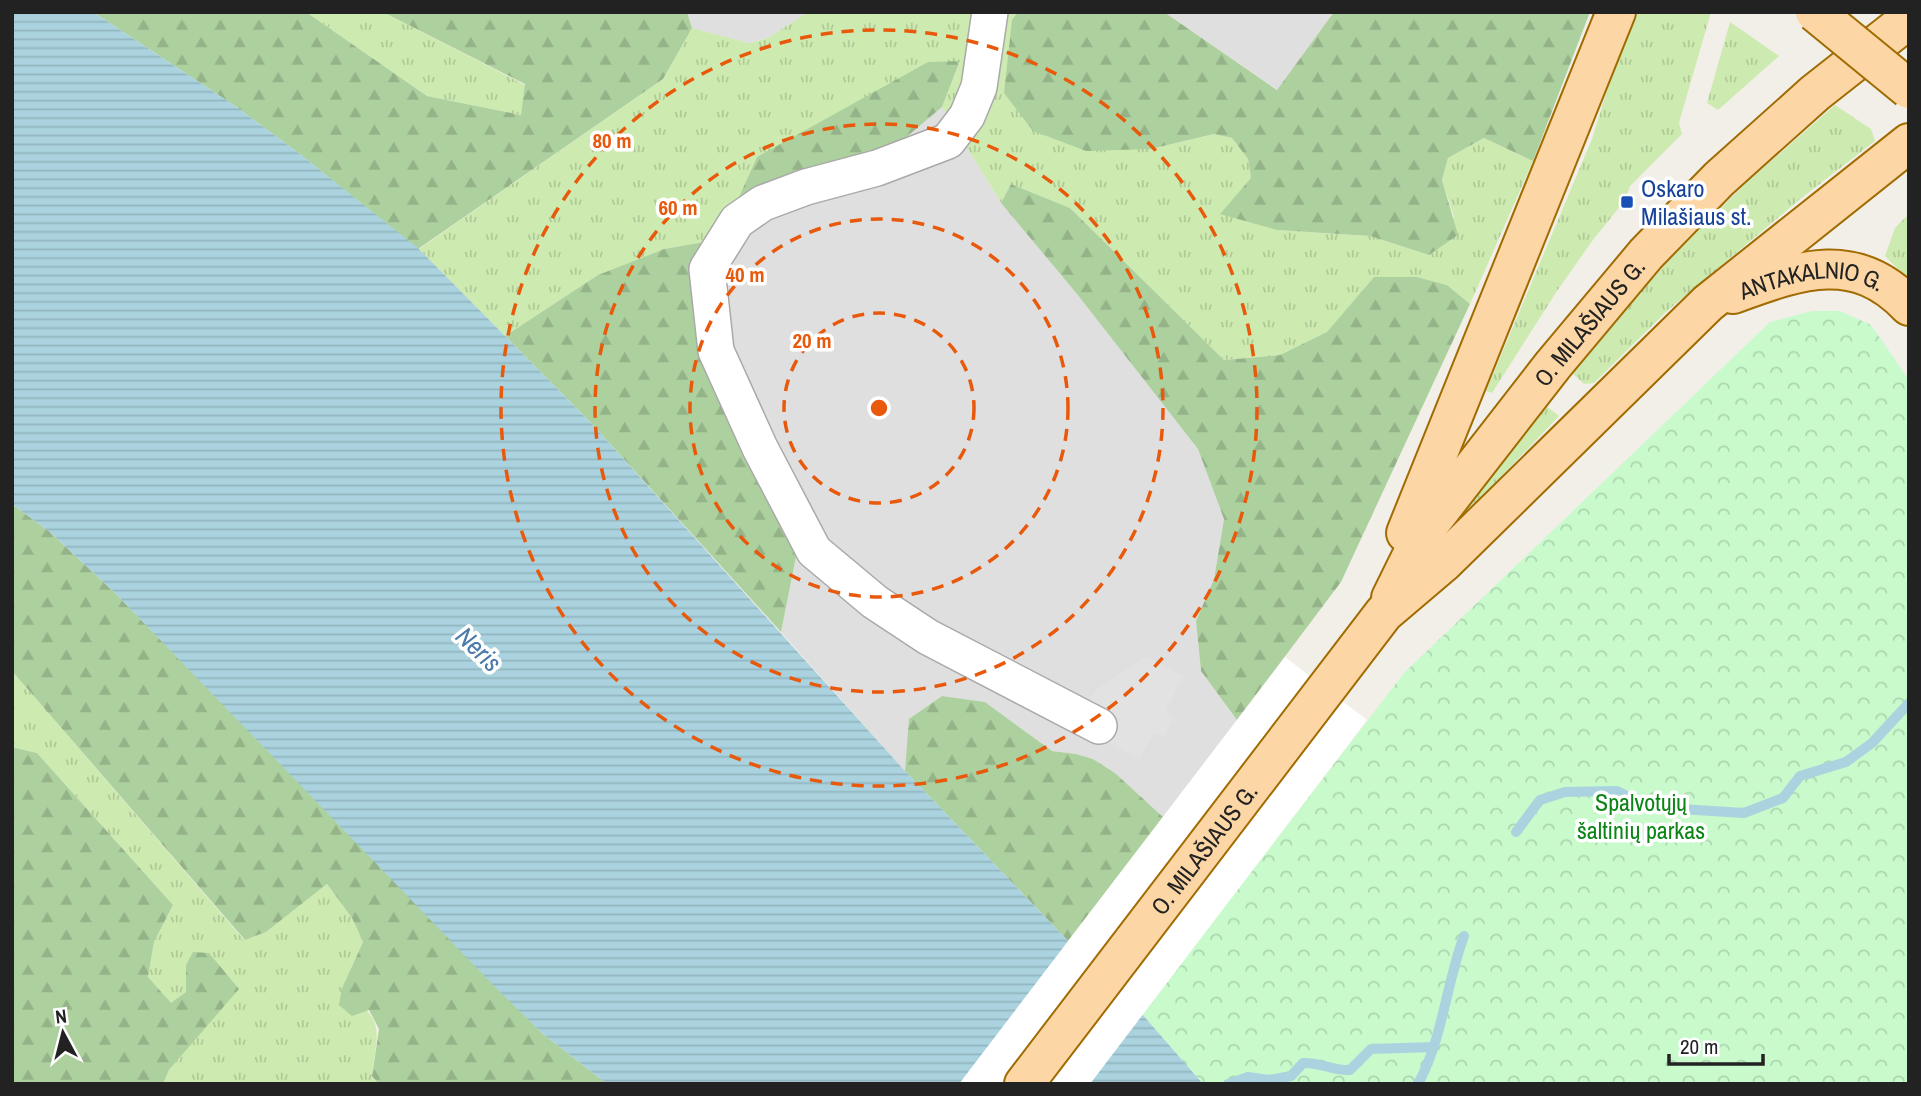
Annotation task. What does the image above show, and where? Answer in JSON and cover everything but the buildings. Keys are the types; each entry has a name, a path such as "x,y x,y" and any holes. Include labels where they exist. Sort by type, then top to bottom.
{"main road":[{"path":"1384,613 1399,551 1616,12"},
{"path":"1815,12 1909,89"},
{"name":"O. MILAŠIAUS G.","path":"1024,1084 1384,613 1424,531 1553,365 1646,254 1719,179 1815,93 1909,19"},
{"name":"O. MILAŠIAUS G.","path":"1384,613 1444,562 1708,303 1909,143"},
{"name":"ANTAKALNIO G.","path":"1708,303 1780,277 1817,269 1854,270 1878,282 1909,306"}],"street":[{"path":"990,12 979,87 967,116 948,141 877,168 806,187 763,203 737,221 707,269 716,351 760,448 814,551 875,602 928,636 1099,726"}],"shaded area":[{"path":"687,12 808,12 768,38 748,43 692,28"},
{"path":"1164,12 1334,12 1278,90"},
{"path":"942,107 1001,203 1077,294 1198,448 1224,519 1214,579 1196,621 1201,671 1237,720 1163,817 1115,773 1093,759 1052,751 985,702 942,696 910,719 905,771 781,632 799,542 739,435 704,242 738,199 904,139"},
{"path":"1146,656 1183,676 1166,711 1174,716 1165,737 1154,733 1139,759 1075,725 1096,690"}],"green space":[{"path":"93,12 306,12 427,96 521,115 525,84 383,12 687,12 692,28 663,79 418,249 238,108"},
{"path":"306,12 383,12 525,85 521,115 427,96"},
{"path":"808,12 1018,12 1012,21 1011,46 1151,149 1215,134 1232,138 1248,159 1251,178 1277,230 1370,236 1429,255 1454,217 1442,180 1448,158 1484,138 1533,161 1470,304 1447,285 1417,277 1374,277 1328,332 1280,355 1224,360 1070,208 1011,184 1001,203 942,107 960,62 757,157 738,199 704,242 664,249 598,275 505,336 419,249 663,79 692,28 749,43 768,38"},
{"path":"1018,12 1164,12 1277,90 1334,12 1590,12 1533,161 1484,138 1448,158 1442,180 1458,235 1429,255 1370,236 1277,230 1220,214 1251,178 1248,159 1232,138 1214,134 1151,149 1086,151 1033,131 1004,93 1012,20"},
{"path":"1631,12 1711,12 1679,123 1682,134 1630,186 1625,200 1557,291 1492,393 1486,391 1592,139"},
{"path":"1730,22 1779,56 1718,110 1707,103"},
{"path":"960,61 942,107 904,139 738,199 757,157 928,62"},
{"path":"1835,105 1871,129 1875,141 1799,200 1667,311 1594,383 1584,384 1573,374 1576,361 1677,252 1746,183"},
{"path":"1011,184 1070,208 1224,360 1280,355 1327,332 1374,277 1417,277 1447,285 1470,304 1341,582 1237,720 1201,671 1196,621 1214,579 1224,519 1198,449 1077,294 1001,203"},
{"path":"1909,214 1909,280 1885,256 1895,228"},
{"path":"704,242 697,285 799,542 781,632 592,424 505,336 598,275 664,249"},
{"name":"Spalvotųjų šaltinių parkas","path":"1812,311 1840,311 1871,325 1909,380 1909,1084 1203,1084 1142,1014 1404,673 1770,322"},
{"path":"1546,406 1559,416 1453,527 1460,514"},
{"path":"12,504 50,532 115,593 542,1033 607,1084 379,1084 372,1076 379,1029 369,1010 352,1016 339,1005 342,988 363,942 352,918 327,884 266,932 245,940 12,671"},
{"path":"12,671 244,940 266,932 327,884 352,918 363,942 342,988 372,1017 377,1034 372,1075 379,1084 163,1084 169,1070 238,989 186,965 186,992 171,1004 148,977 154,942 173,905 37,753 12,747"},
{"path":"942,696 985,702 1052,751 1093,759 1115,773 1163,817 1068,941 905,771 909,719"},
{"path":"12,747 37,753 173,905 154,942 148,977 171,1003 186,992 186,965 193,952 209,953 239,989 169,1070 163,1084 12,1084"}],"water":[{"name":"Neris","path":"12,12 93,12 238,108 419,249 592,424 905,771 1142,1014 1203,1084 607,1084 542,1033 115,593 50,532 12,504"}],"pier":[{"path":"1285,657 1367,720 1090,1084 959,1084"}],"waterway":[{"path":"1516,832 1540,800 1565,792 1617,791 1648,807 1744,813 1783,798 1800,776 1846,762 1872,743 1909,703"},
{"path":"1418,1084 1439,1030 1464,936"},
{"path":"1228,1084 1248,1077 1269,1080 1291,1076 1303,1063 1350,1070 1371,1049 1434,1047"}],"place":[{"name":"Oskaro Milašiaus st.","path":"1627,202"}]}
